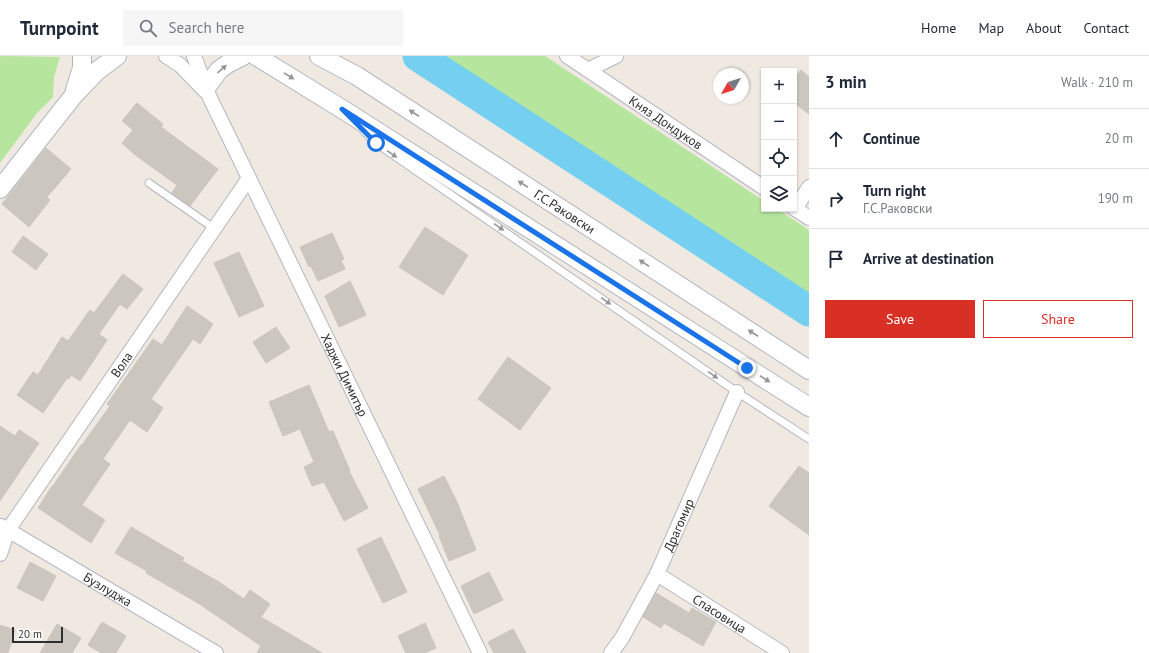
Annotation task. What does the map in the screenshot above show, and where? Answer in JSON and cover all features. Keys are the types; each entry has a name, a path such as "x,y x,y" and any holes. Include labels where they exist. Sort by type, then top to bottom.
{"street":[{"path":"74,95 82,68 82,56"},
{"path":"0,188 74,95 97,71 117,56"},
{"path":"166,56 180,65 208,93"},
{"path":"194,56 208,93"},
{"path":"208,93 219,70 243,56"},
{"path":"256,56 342,109 809,407"},
{"name":"Г.С.Раковски","path":"319,56 357,76 809,370"},
{"name":"Княз Дондуков","path":"567,56 761,186"},
{"path":"588,70 616,56"},
{"name":"Хаджи Димитър","path":"208,93 480,653"},
{"name":"Вола","path":"0,554 4,527 250,178"},
{"path":"797,204 809,187"},
{"path":"797,210 809,218"},
{"name":"Драгомир","path":"611,653 622,638 657,574 737,392"},
{"name":"Бузлуджа","path":"4,527 216,653"},
{"name":"Спасовица","path":"657,574 782,653"}],"lane":[{"path":"342,109 376,143 737,392 809,439"},
{"path":"149,183 215,229"}],"green space":[{"path":"0,56 60,57 54,77 53,97 37,113 0,163"},
{"path":"418,56 545,56 761,199 761,212 782,212 809,230 809,311"}],"building":[{"path":"801,70 809,77 809,114 797,105 797,75"},
{"path":"137,103 163,124 161,127 218,169 190,206 172,193 177,185 134,154 122,143 133,130 122,121"},
{"path":"46,148 71,169 47,197 50,200 29,227 2,204"},
{"path":"425,227 468,255 443,295 399,267"},
{"path":"332,233 344,259 341,260 345,269 318,281 311,266 309,267 300,247"},
{"path":"23,236 48,254 36,270 12,252"},
{"path":"239,252 264,306 239,317 214,263"},
{"path":"123,274 143,289 127,309 120,304 99,334 107,340 80,381 71,375 69,379 67,378 43,413 17,395 33,372 38,375 62,337 68,341 90,310 94,313"},
{"path":"350,281 366,315 339,327 325,296"},
{"path":"187,306 213,324 200,344 193,339 151,399 163,408 147,432 130,420 103,459 110,464 82,505 105,520 91,543 38,508 52,486 110,406 107,404 153,339 162,345"},
{"path":"276,327 290,348 266,363 253,342"},
{"path":"508,357 551,388 520,430 478,399"},
{"path":"309,385 329,432 333,431 349,471 368,508 344,521 324,482 312,486 304,467 314,462 300,429 283,436 269,402"},
{"path":"0,426 15,436 19,430 39,443 0,501"},
{"path":"799,466 809,473 809,535 769,506"},
{"path":"444,476 457,502 476,550 449,561 439,536 440,535 418,489"},
{"path":"131,527 184,558 182,561 219,582 244,599 250,590 270,604 261,617 322,653 257,653 261,646 198,603 115,553"},
{"path":"381,537 407,592 383,603 357,549"},
{"path":"30,562 56,576 43,601 17,588"},
{"path":"489,572 503,600 474,614 461,586"},
{"path":"656,593 689,613 692,608 716,622 703,646 664,623 661,628 643,617"},
{"path":"102,622 126,636 116,653 101,653 88,645"},
{"path":"425,623 436,648 425,653 406,653 398,636"},
{"path":"57,624 81,638 72,653 40,653"},
{"path":"0,625 15,630 8,653 0,653"},
{"path":"513,629 526,653 494,653 488,642"}],"waterway":[{"path":"418,56 809,311"}],"route":[{"path":"376,143 342,109 747,368"}]}
